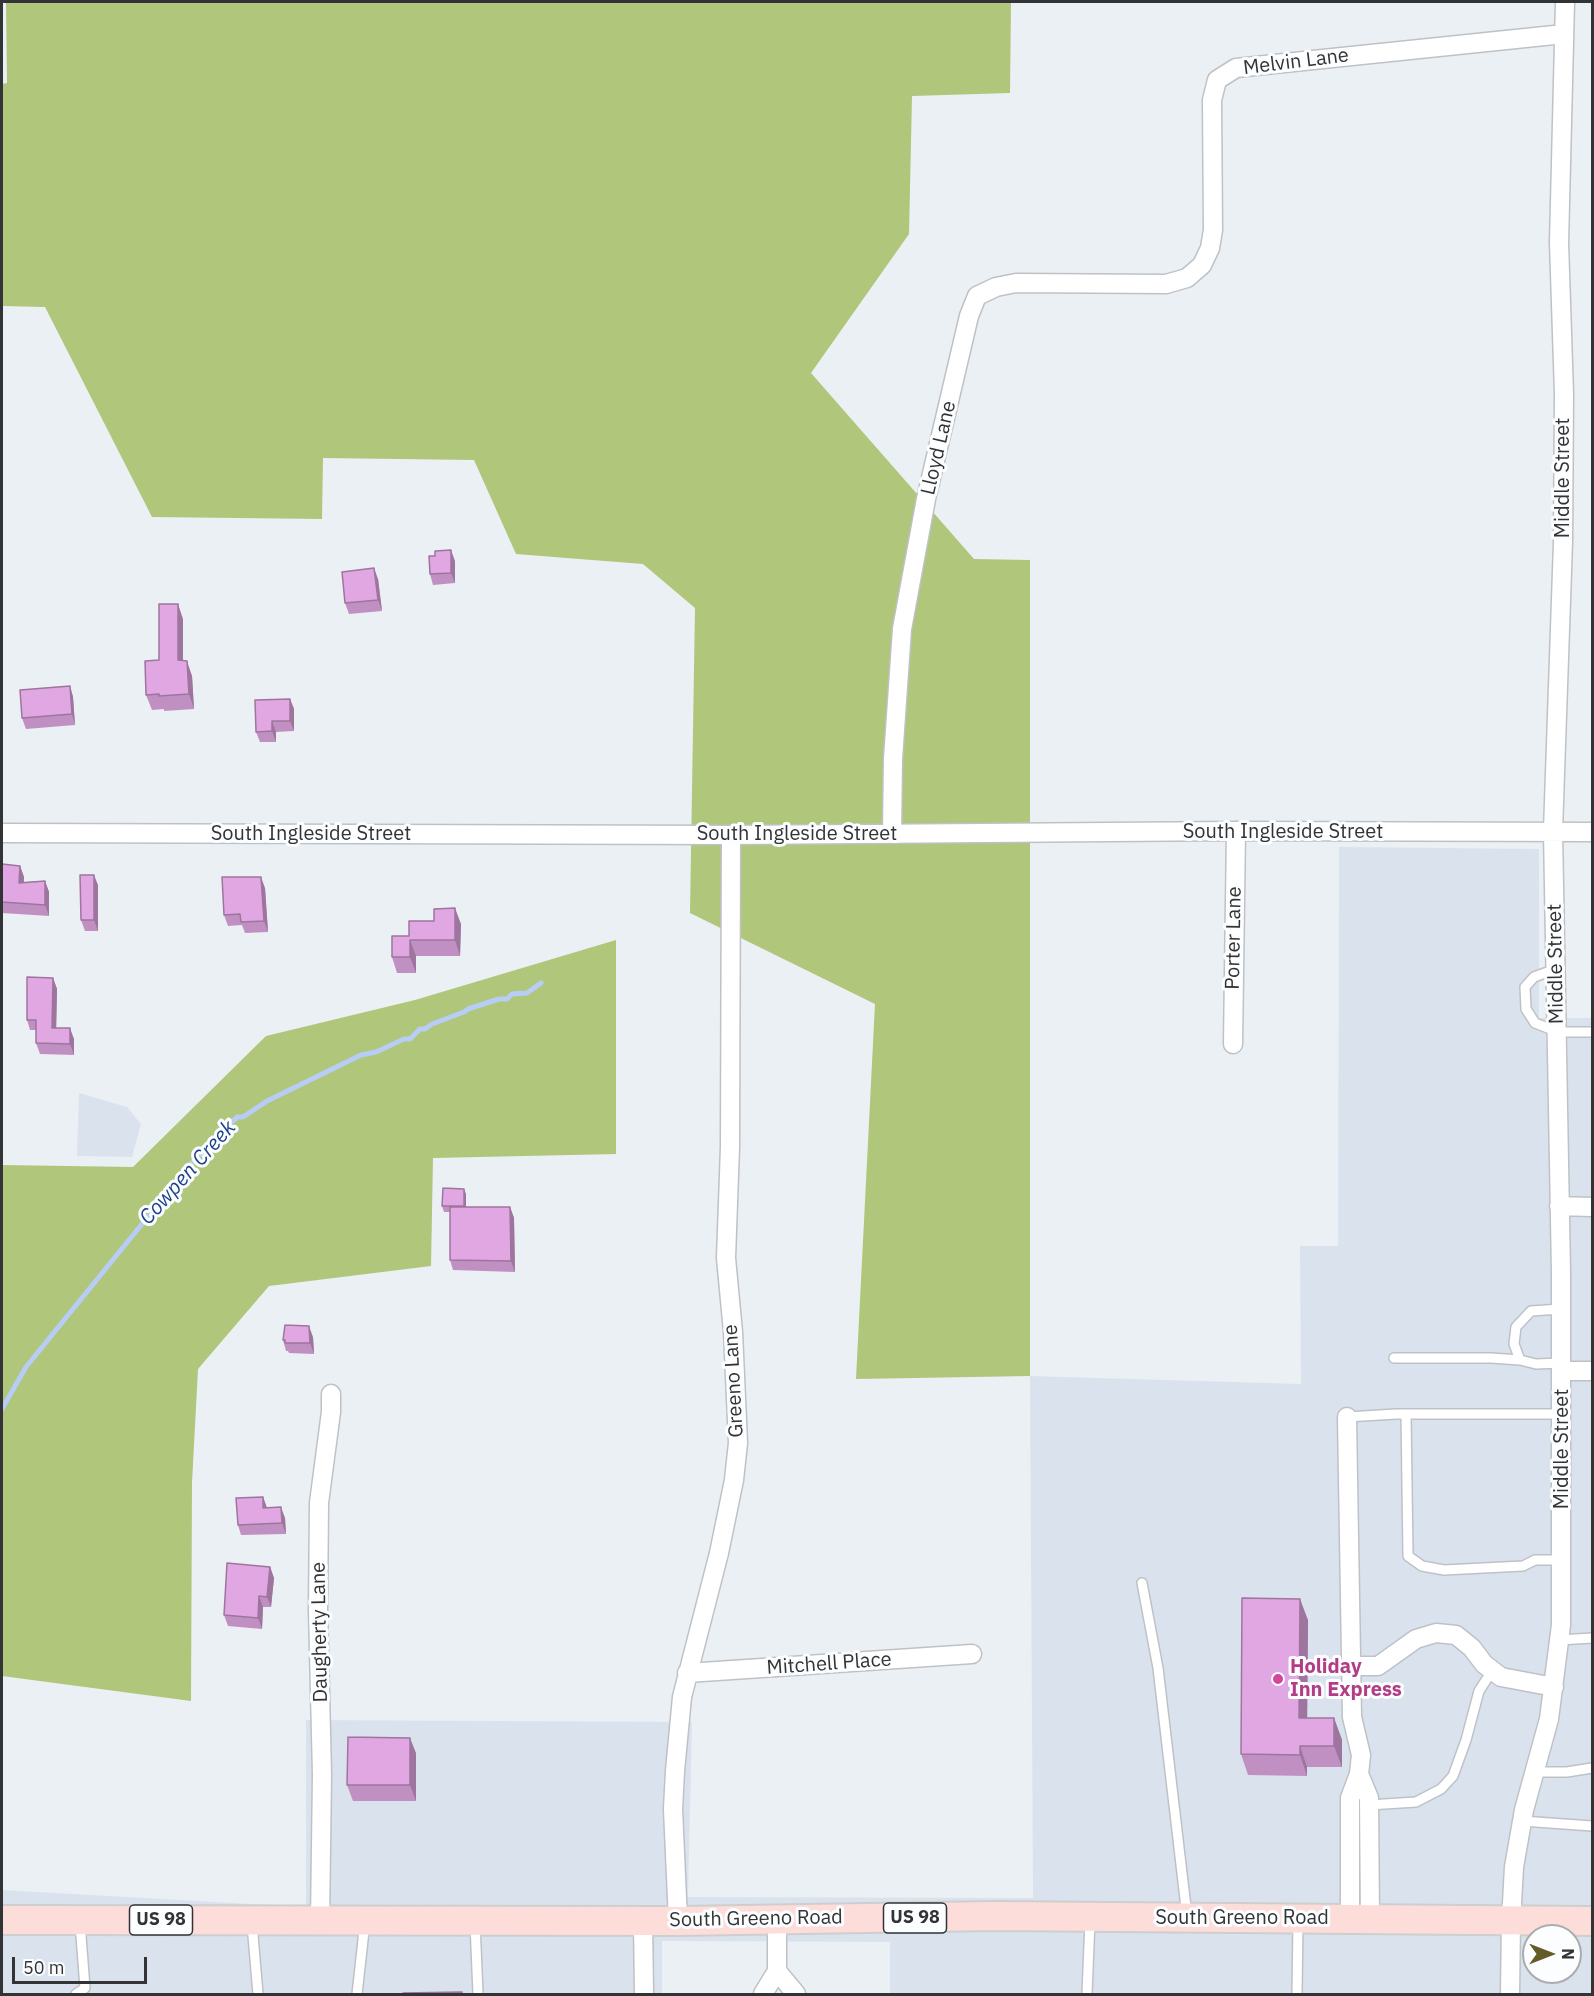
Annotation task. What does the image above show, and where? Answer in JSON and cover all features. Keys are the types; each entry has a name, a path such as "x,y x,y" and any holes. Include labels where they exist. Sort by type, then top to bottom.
{"main road":[{"name":"South Greeno Road","path":"2,1920 678,1921 1090,1917 1511,1921"},
{"name":"US 98","path":"1511,1921 1593,1921"}],"street":[{"name":"Middle Street","path":"1510,1995 1514,1867 1522,1821 1550,1719 1560,1640 1562,1414 1558,1032 1553,831 1562,553 1564,394 1559,243 1565,2"},
{"name":"Melvin Lane","path":"1202,266 1210,248 1213,230 1212,100 1217,80 1236,68 1564,34"},
{"name":"Lloyd Lane","path":"892,834 893,759 902,629 926,499 969,316 977,296 996,287 1016,283 1166,284 1187,278 1202,266"},
{"name":"South Ingleside Street","path":"2,833 731,835 1236,831 1593,832"},
{"name":"Porter Lane","path":"1233,1044 1236,831"},
{"name":"Greeno Lane","path":"678,1921 673,1809 682,1697 719,1552 734,1480 738,1443 726,1249 730,1147 731,835"},
{"path":"1559,1206 1593,1207"},
{"path":"1561,1367 1593,1371"},
{"name":"Daugherty Lane","path":"320,1921 322,1775 318,1610 319,1503 332,1412 331,1394"},
{"path":"1347,1417 1352,1717 1361,1755 1359,1774 1350,1798 1360,1919"},
{"path":"1350,1666 1378,1666 1416,1639 1436,1633 1456,1635 1472,1648 1484,1664 1501,1677 1554,1687"},
{"name":"Mitchell Place","path":"687,1673 972,1654"},
{"path":"1359,1774 1369,1798 1360,1919"},
{"path":"763,1995 777,1971 777,1919"},
{"path":"643,1921 644,1995"},
{"path":"777,1971 796,1995"}],"lane":[{"path":"1556,969 1534,976 1525,987 1526,1009 1535,1023 1558,1032 1593,1032"},
{"path":"1520,1360 1514,1344 1516,1327 1531,1311 1561,1309"},
{"path":"1394,1358 1491,1358 1561,1367"},
{"path":"1347,1417 1406,1414 1562,1414"},
{"path":"1406,1414 1408,1556 1422,1566 1444,1570 1523,1566 1535,1560 1562,1560"},
{"path":"1142,1583 1158,1668 1187,1918"},
{"path":"1560,1640 1593,1638"},
{"path":"1369,1805 1416,1802 1441,1789 1453,1776 1466,1740 1479,1691 1492,1671"},
{"path":"1535,1772 1567,1772 1593,1768"},
{"path":"1522,1821 1593,1826"},
{"path":"1087,1995 1090,1917"},
{"path":"1298,1919 1298,1995"},
{"path":"76,1995 85,1988 80,1921"},
{"path":"252,1921 258,1995"},
{"path":"357,1995 365,1921"},
{"path":"475,1921 478,1995"}],"shaded area":[{"path":"1339,847 1539,849 1539,1018 1592,1018 1592,1994 890,1994 890,1942 662,1941 662,1994 2,1994 2,1890 306,1907 306,1720 692,1722 688,1897 1033,1898 1030,1376 1301,1384 1300,1246 1338,1246"},
{"path":"79,1093 127,1107 141,1124 132,1157 77,1156"}],"green space":[{"path":"6,2 1011,2 1010,93 912,96 909,234 811,373 974,559 1030,560 1030,1376 856,1379 875,1004 690,913 695,608 643,564 516,554 474,460 323,458 322,519 152,517 45,307 2,306 2,84 7,83"},
{"path":"616,940 616,1154 433,1158 431,1266 269,1286 198,1369 192,1483 191,1701 2,1676 2,1165 133,1167 266,1036 415,1000"}],"building":[{"path":"451,550 451,573 430,574 429,556 435,556 435,551"},
{"path":"374,568 378,600 345,603 342,572"},
{"path":"159,604 178,604 178,660 187,661 189,694 146,695 145,661 159,660"},
{"path":"70,686 72,714 22,718 20,690"},
{"path":"290,699 290,721 272,721 272,731 256,732 255,700"},
{"path":"2,864 20,866 19,883 45,881 45,905 2,902"},
{"path":"80,875 94,875 94,920 81,920"},
{"path":"222,877 261,877 264,921 241,922 240,914 224,915"},
{"path":"455,908 455,940 410,940 410,957 392,957 392,936 409,936 409,921 434,921 434,909"},
{"path":"27,977 53,978 52,1028 70,1028 70,1044 36,1043 36,1020 27,1020"},
{"path":"443,1188 464,1189 464,1206 442,1206"},
{"path":"450,1207 510,1207 511,1261 450,1260"},
{"path":"285,1325 309,1326 310,1343 285,1343 283,1340"},
{"path":"263,1497 263,1508 281,1507 282,1523 238,1525 236,1498"},
{"path":"227,1563 270,1567 267,1597 259,1596 258,1618 224,1615"},
{"name":"Holiday Inn Express","path":"1242,1598 1300,1599 1299,1718 1334,1718 1334,1746 1300,1746 1300,1755 1241,1754"},
{"path":"348,1737 410,1738 410,1785 347,1785"},
{"path":"462,1992 462,1995 403,1995 403,1993"}],"waterway":[{"name":"Cowpen Creek","path":"2,1409 26,1367 189,1166 237,1117 243,1117 267,1101 361,1055 376,1052 404,1039 410,1039 420,1029 425,1029 468,1009 499,999 507,999 512,994 527,993 541,983"}],"place":[{"name":"Holiday Inn Express","path":"1278,1679"}]}
